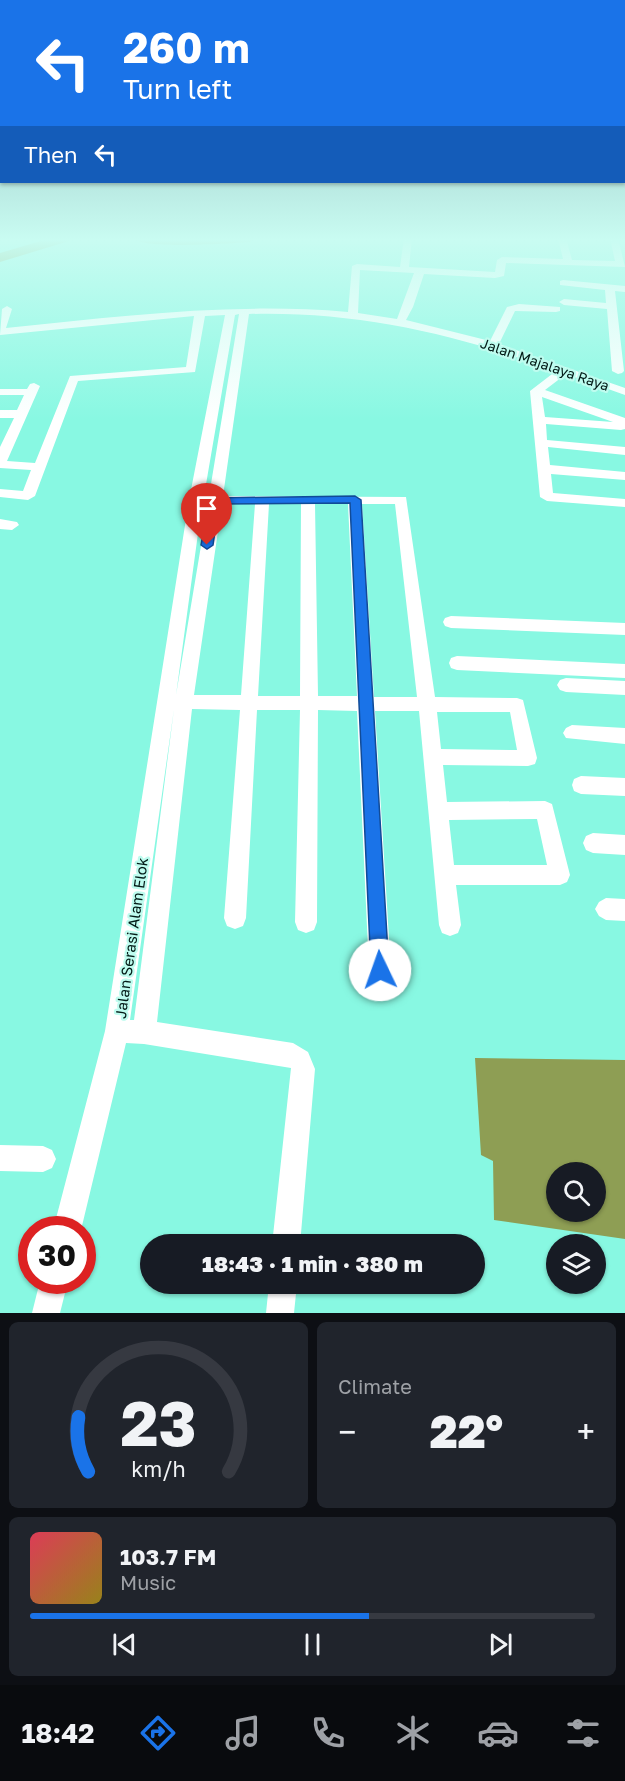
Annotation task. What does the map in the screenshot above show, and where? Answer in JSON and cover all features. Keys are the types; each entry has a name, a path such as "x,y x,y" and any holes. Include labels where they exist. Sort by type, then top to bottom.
{"street":[{"path":"353,315 354,299"},
{"path":"400,322 411,299"},
{"path":"611,299 618,371"},
{"path":"564,302 611,306"},
{"path":"493,346 511,309 519,307 556,309"},
{"path":"0,331 7,309"},
{"name":"Jalan Majalaya Raya","path":"0,331 36,324 200,312 237,319 283,310 353,315 400,322 493,346 625,392"},
{"path":"0,494 28,496 74,378 190,370 200,312"},
{"name":"Jalan Serasi Alam Elok","path":"205,500 184,702 144,1032 117,1031 165,701 205,500 237,319"},
{"path":"536,391 564,370"},
{"path":"0,392 33,389 22,414 6,436 0,463 40,467"},
{"path":"536,391 547,497 625,503"},
{"path":"536,391 625,422"},
{"path":"0,414 22,414"},
{"path":"538,420 625,427"},
{"path":"541,443 625,451"},
{"path":"544,469 625,476"},
{"path":"205,500 401,500 427,704 450,925"},
{"path":"235,918 262,500"},
{"path":"306,922 309,703 308,500"},
{"path":"355,500 380,970"},
{"path":"452,622 625,629"},
{"path":"457,663 625,671"},
{"path":"566,685 625,688"},
{"path":"165,701 518,705 528,758 432,757"},
{"path":"572,733 625,736"},
{"path":"581,785 625,788"},
{"path":"438,811 545,810 560,875 445,875"},
{"path":"593,843 625,845"},
{"path":"71,1216 117,1031"},
{"path":"144,1032 293,1054 300,1060 303,1069 287,1234"},
{"path":"1,1161 43,1159"},
{"path":"46,1313 51,1294"},
{"path":"280,1313 282,1294"}],"shaded area":[{"path":"475,1058 625,1060 625,1239 606,1236 606,1234 591,1234 494,1220 493,1161 481,1155"}],"route":[{"path":"207,545 214,500 355,500 380,970"}]}
